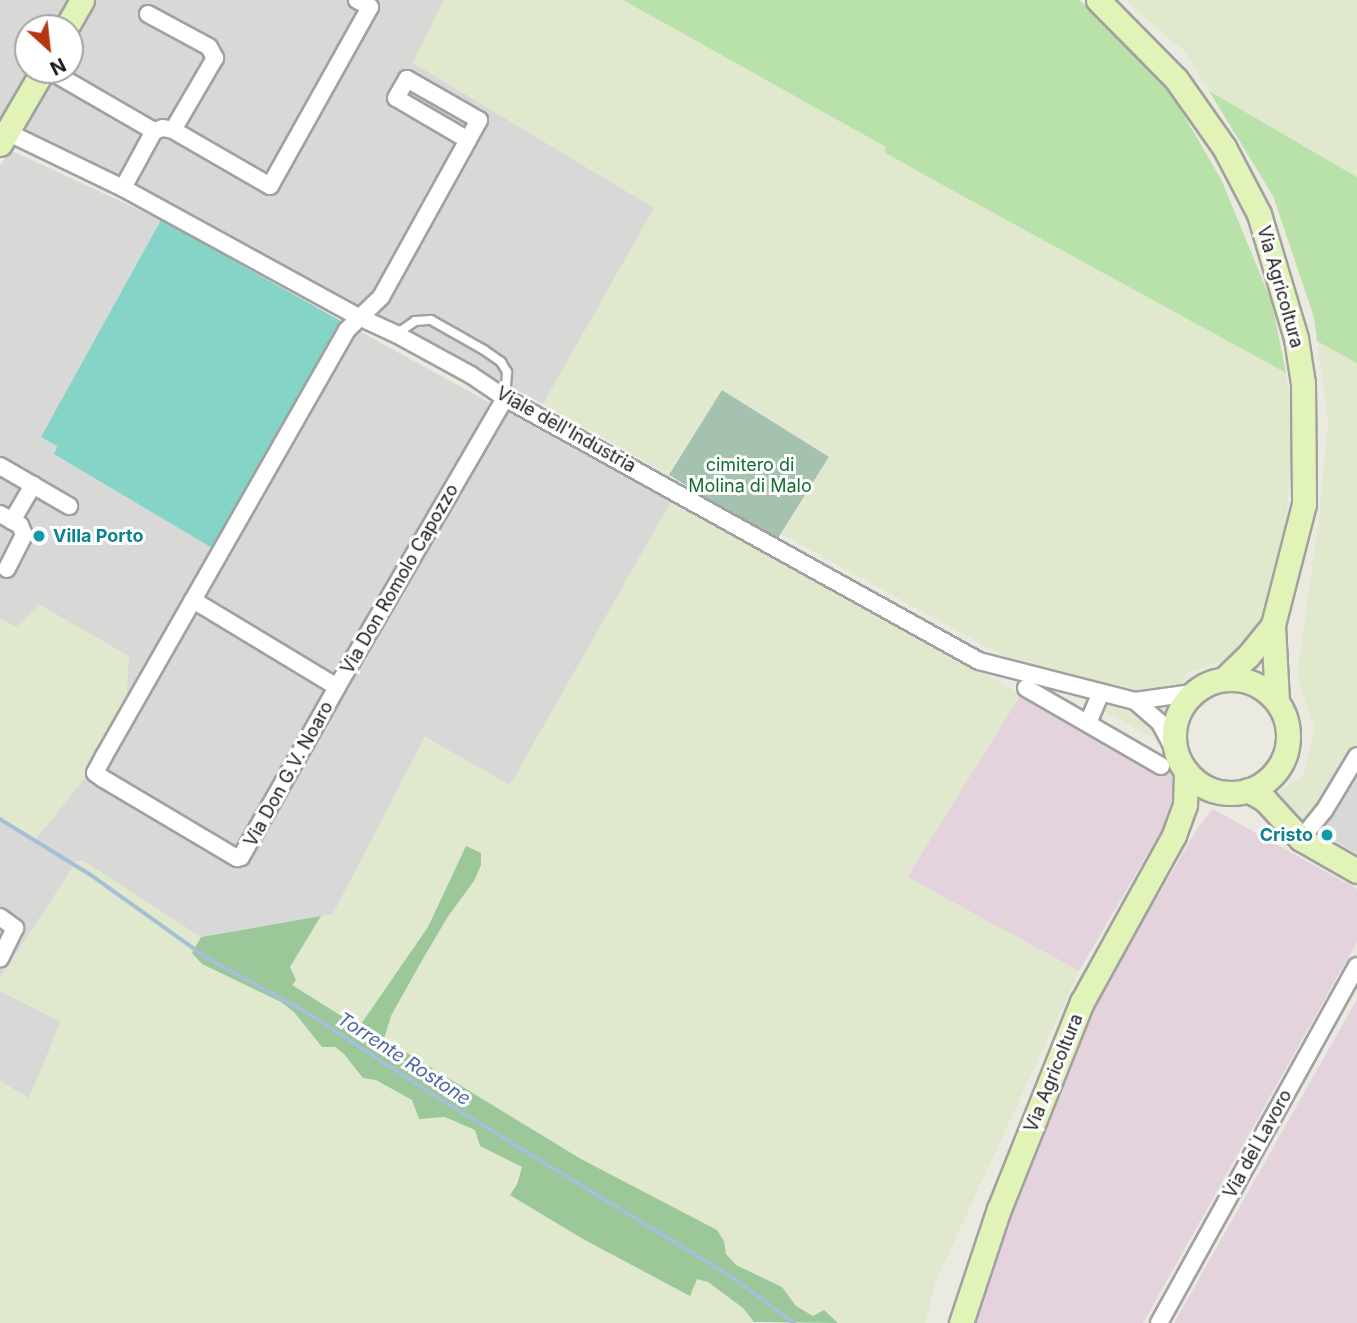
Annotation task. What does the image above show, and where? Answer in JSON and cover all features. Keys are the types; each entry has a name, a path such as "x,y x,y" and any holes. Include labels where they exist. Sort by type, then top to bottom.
{"main road":[{"name":"Via Agricoltura","path":"1098,0 1176,79 1224,147 1259,214 1282,286 1303,383 1306,445 1304,505 1273,625 1277,702"},
{"path":"4,138 43,84"},
{"name":"Via Agricoltura","path":"1224,679 1248,656 1273,625"},
{"path":"1224,679 1253,683 1277,702 1284,714 1287,742 1280,786 1293,832"},
{"name":"Viale dell'Industria","path":"1192,693 1207,684 1224,679"},
{"path":"1174,763 1175,720 1192,693"},
{"path":"1237,791 1275,772 1287,742"},
{"name":"Via Agricoltura","path":"961,1323 999,1209 1082,1002 1174,835 1185,804 1174,763"},
{"name":"Viale dell'Industria","path":"1174,763 1211,789 1237,791 1265,800 1293,832 1357,871"},
{"name":"Via Agricoltura","path":"1174,835 1200,808 1237,791"}],"street":[{"path":"71,84 154,131 173,130 270,186 370,7 357,0"},
{"path":"148,14 209,47 215,58 173,130"},
{"path":"193,600 347,330 381,297 479,120 407,79 396,98 468,139"},
{"path":"123,188 154,131"},
{"name":"Viale dell'Industria","path":"4,138 123,188 359,317 396,334 471,375 505,398 979,661 1135,701 1192,693"},
{"name":"Via Don Romolo Capozzo","path":"193,600 337,687 505,398"},
{"path":"0,466 69,506"},
{"path":"8,569 24,535 20,525 6,517 33,485"},
{"name":"Via Don G.V. Noaro","path":"193,600 95,773 237,858 244,855 337,687"},
{"path":"1026,688 1088,723 1174,763"},
{"path":"1088,723 1101,692"},
{"name":"Viale dell'Industria","path":"1135,701 1160,723 1174,763"},
{"path":"1293,832 1324,811 1357,756"},
{"path":"0,917 15,928 0,959"},
{"name":"Via del Lavoro","path":"1159,1323 1357,965"}],"lane":[{"path":"396,334 415,321 431,320 484,350 501,362 507,372 505,398"}],"shaded area":[{"path":"0,0 68,0 60,14 14,14 14,84 20,84 0,119"},
{"path":"96,0 444,0 413,63 655,208 543,404 21,129 47,84 84,84 84,20"},
{"path":"10,150 161,220 42,437 57,446 54,453 275,442 341,321 671,502 510,786 425,737 333,914 200,937 82,860 76,863 0,978 0,817 37,839 16,627 0,619 0,166"},
{"path":"161,220 341,321 214,549 54,454 57,446 41,437"},
{"path":"1021,694 1175,777 1179,800 1079,971 907,877"},
{"path":"1357,762 1357,854 1319,831"},
{"path":"1213,809 1357,889 1357,942 1143,1323 958,1323 1049,1083 1198,827"},
{"path":"0,991 61,1021 29,1099 0,1081"},
{"path":"1357,999 1357,1323 1174,1323"}],"green space":[{"path":"444,0 623,0 886,147 884,152 919,172 1286,373 1293,413 1284,562 1263,640 1228,660 1188,672 1162,743 781,534 829,456 723,390 668,474 543,404 654,208 413,63"},
{"path":"623,0 1079,0 1128,40 1166,85 1221,179 1272,303 1286,373 919,172 884,152 886,147"},
{"path":"1125,0 1357,0 1357,177 1209,91 1185,52"},
{"path":"1209,91 1357,177 1357,363 1317,341 1314,317 1273,196"},
{"path":"1317,341 1357,363 1357,762 1319,831 1266,800 1303,776 1315,729 1297,676 1319,518 1328,421"},
{"name":"cimitero di Molina di Malo","path":"722,390 829,457 776,542 669,475"},
{"path":"671,502 1021,694 907,877 1079,971 936,1281 925,1323 838,1323 824,1310 814,1317 796,1306 782,1287 736,1265 726,1254 724,1241 717,1230 581,1159 384,1039 391,1016 447,918 459,903 480,853 466,847 428,927 359,1027 291,985 290,967 321,916 333,914 425,737 510,785"},
{"path":"40,605 129,656 126,715 133,719 36,839 0,817 0,619 16,627"},
{"path":"466,846 481,853 481,865 474,881 447,918 391,1016 384,1039 581,1159 717,1230 724,1241 726,1254 736,1265 782,1287 796,1306 813,1316 824,1310 838,1323 754,1322 743,1308 708,1282 697,1279 690,1296 583,1239 510,1195 517,1184 522,1167 480,1146 475,1130 445,1117 419,1119 412,1100 376,1080 363,1078 335,1047 322,1047 294,1012 281,1002 202,964 192,953 201,937 321,916 290,967 296,980 292,985 359,1027 428,927"},
{"path":"82,860 201,937 192,953 202,964 281,1002 294,1012 322,1047 335,1047 363,1078 376,1080 412,1100 433,1117 445,1117 475,1130 480,1146 522,1167 510,1194 583,1239 619,1257 708,1282 743,1308 756,1323 0,1323 0,1081 29,1098 61,1022 0,991 0,978 74,862"}],"waterway":[{"name":"Torrente Rostone","path":"0,819 91,875 206,957 308,1013 437,1097 735,1279 794,1323"}],"place":[{"name":"Villa Porto","path":"39,536"},
{"name":"Cristo","path":"1327,835"}]}
